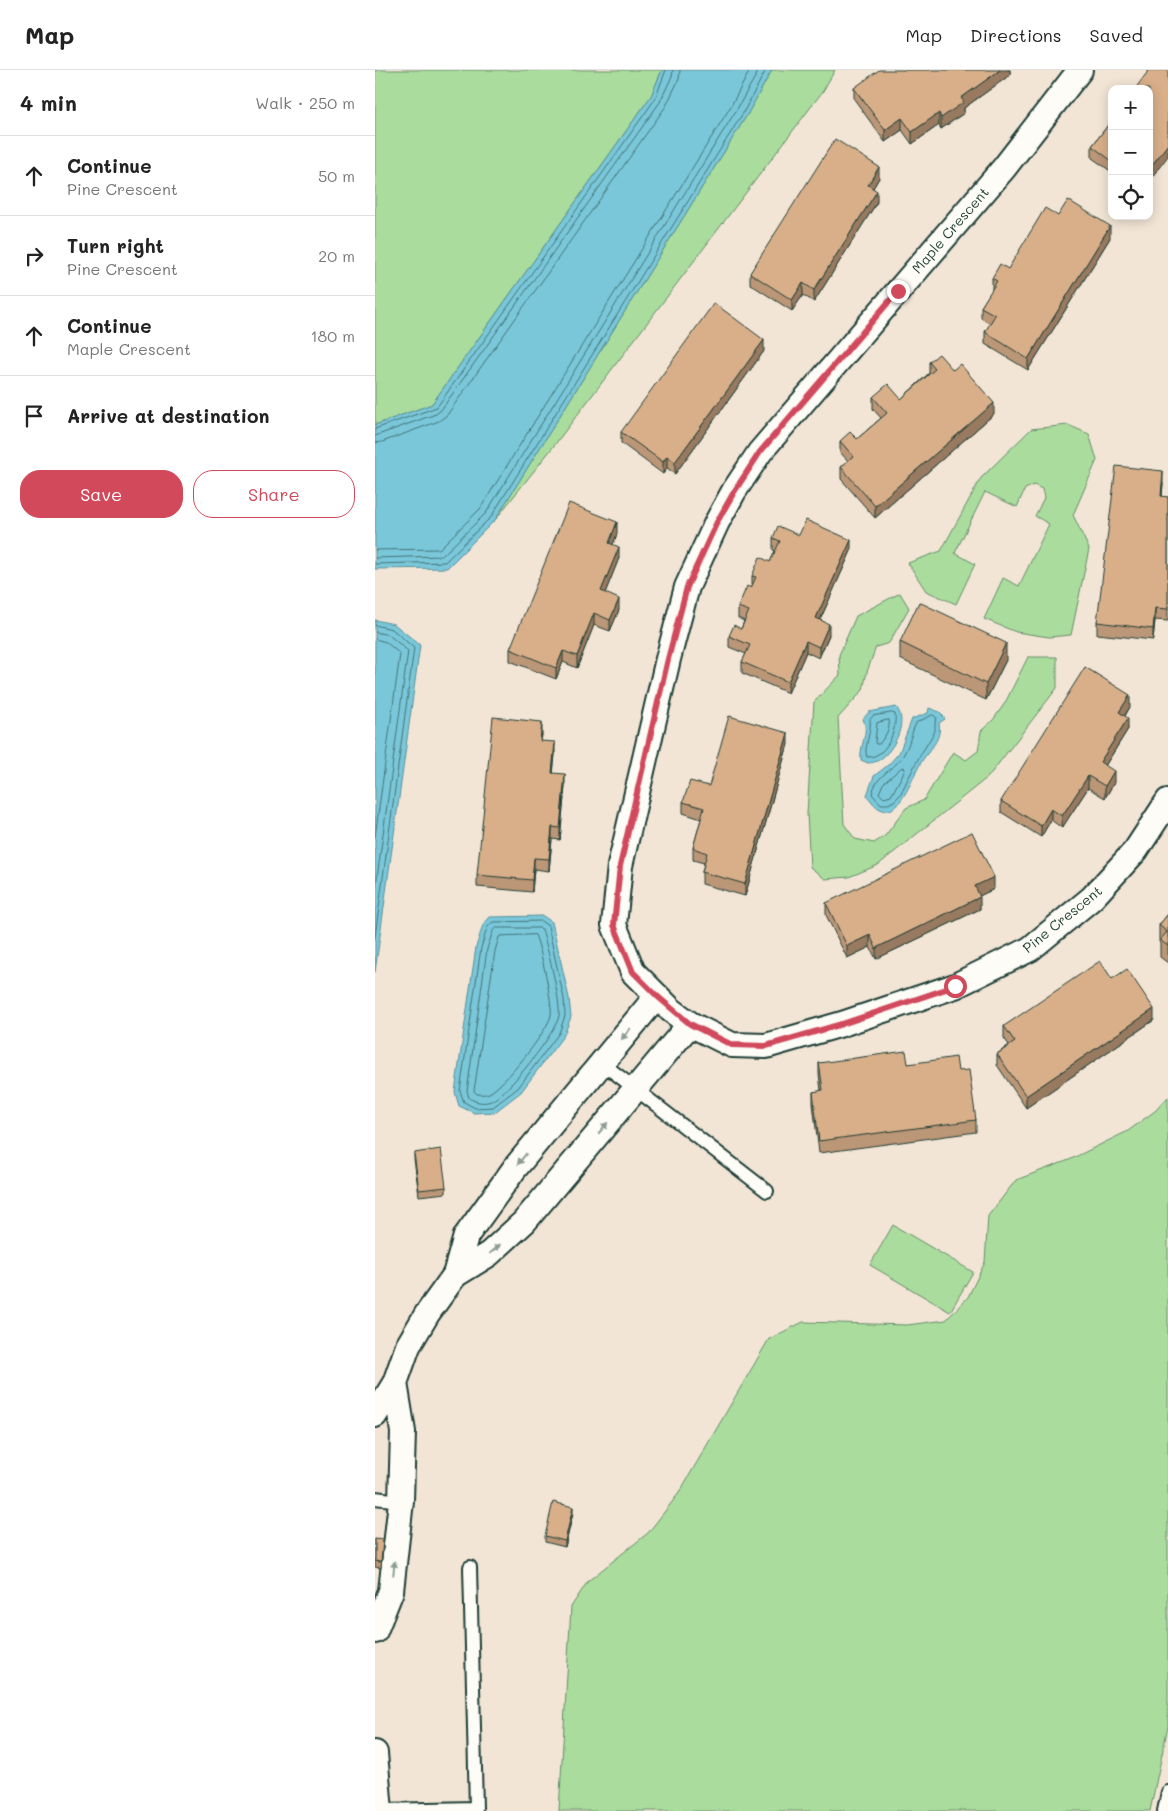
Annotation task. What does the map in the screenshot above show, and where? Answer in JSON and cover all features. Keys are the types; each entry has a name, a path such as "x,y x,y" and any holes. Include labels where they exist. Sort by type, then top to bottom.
{"street":[{"name":"Maple Crescent","path":"664,1003 633,972 614,925 620,866 668,659 687,587 702,553 734,492 760,452 1004,168 1081,70"},
{"name":"Pine Crescent","path":"664,1003 690,1024 732,1045 766,1046 849,1022 955,986 1030,949 1092,898 1136,850 1168,801"},
{"path":"375,1415 395,1384 408,1346 427,1314 455,1275 466,1236 515,1168 602,1062 664,1003"},
{"path":"455,1275 489,1254 524,1222 690,1024"},
{"path":"375,1631 391,1591 401,1500 403,1432 395,1384"},
{"path":"375,1753 380,1810"}],"lane":[{"path":"602,1062 767,1191"},
{"path":"375,1498 401,1500"},
{"path":"380,1810 476,1808 470,1567"},
{"path":"1164,1811 1168,1792"}],"green space":[{"path":"375,70 662,70 651,96 432,404 375,425"},
{"path":"772,70 835,70 823,91 553,447 495,520 747,115"},
{"path":"1068,425 1089,434 1097,460 1073,515 1089,549 1071,635 1049,637 1016,632 984,619 1003,578 1019,586 1049,524 1035,516 1044,498 1042,489 1034,485 1025,489 1017,507 985,492 955,553 975,564 956,604 926,591 908,563 941,551 981,478 1031,429"},
{"path":"900,593 909,608 889,643 876,647 863,690 838,718 844,824 855,839 874,843 885,836 906,808 924,800 953,752 966,760 978,751 981,731 993,720 1005,703 1028,657 1057,657 1057,688 988,777 878,865 849,877 825,879 810,867 807,814 814,702 840,675 839,655 856,616"},
{"path":"1168,1097 1168,1726 1150,1811 559,1811 571,1607 588,1581 648,1533 679,1493 769,1339 803,1322 907,1325 946,1320 968,1297 985,1262 988,1216 1016,1180 1069,1160 1128,1131 1155,1111"},
{"path":"893,1225 973,1272 950,1312 870,1265"}],"water":[{"path":"662,70 772,70 747,115 495,520 447,568 375,569 375,425 432,404 651,96"},
{"path":"375,620 394,624 420,645 375,972"},
{"path":"896,707 900,713 900,728 890,750 878,761 868,763 861,760 861,749 865,734 863,719 869,712"},
{"path":"929,708 940,712 945,719 939,723 939,734 935,744 922,761 900,801 893,808 885,810 877,807 867,795 874,776 899,753 912,719 928,713"},
{"path":"543,916 552,922 569,998 571,1017 564,1035 521,1092 495,1112 474,1113 459,1106 455,1092 476,947 483,925 490,917"}],"building":[{"path":"879,70 1000,70 961,98 964,102 941,118 939,113 912,132 902,118 885,130 854,88"},
{"path":"1149,70 1168,70 1168,144 1153,164 1153,85 1138,85"},
{"path":"1108,125 1108,158 1092,146"},
{"path":"835,139 879,167 868,185 877,191 814,290 803,283 792,300 750,273"},
{"path":"1068,200 1110,226 1028,359 985,332 995,315 981,307 997,281 992,278 1000,264 1008,269 1045,208 1058,216"},
{"path":"714,303 764,340 675,462 667,456 663,462 621,432"},
{"path":"939,354 953,370 960,364 994,403 875,506 841,467 853,456 840,441 850,432 857,439 887,413 873,397 888,384 901,399 935,369 929,362"},
{"path":"1116,466 1163,471 1161,496 1168,497 1168,609 1155,608 1153,629 1097,622"},
{"path":"569,503 617,522 609,543 619,547 601,591 619,599 610,620 594,613 577,656 563,651 556,668 510,649"},
{"path":"806,520 851,540 816,618 829,624 819,647 806,641 788,682 742,662 750,645 729,636 734,625 741,629 749,611 738,607 747,586 751,588 756,577 752,576 760,557 770,562 780,541 773,538 778,526 799,535"},
{"path":"919,602 1006,643 986,684 900,642"},
{"path":"1085,667 1130,695 1119,712 1128,718 1100,762 1114,771 1105,786 1088,776 1062,816 1051,809 1041,826 1001,801"},
{"path":"729,716 788,733 745,884 702,872 707,853 693,848 704,808 683,802 690,781 709,786"},
{"path":"493,717 542,722 540,741 555,742 552,773 565,774 560,828 552,827 549,859 534,858 532,880 477,875"},
{"path":"972,832 994,877 975,886 980,897 876,948 870,935 847,946 826,903"},
{"path":"1168,914 1168,946 1160,940 1167,932 1159,925"},
{"path":"1100,961 1112,979 1127,969 1154,1009 1026,1096 997,1054 1015,1042 1004,1026"},
{"path":"906,1051 908,1064 956,1057 958,1071 969,1070 976,1120 819,1141 813,1092 823,1090 819,1063"},
{"path":"441,1149 446,1187 419,1190 414,1153"},
{"path":"553,1502 573,1507 565,1541 545,1536"},
{"path":"375,1539 383,1540 381,1562 375,1561"}],"route":[{"path":"898,291 760,452 717,522 687,587 668,659 620,866 614,925 633,972 671,1010 690,1024 732,1045 766,1046 842,1024 955,986"}]}
